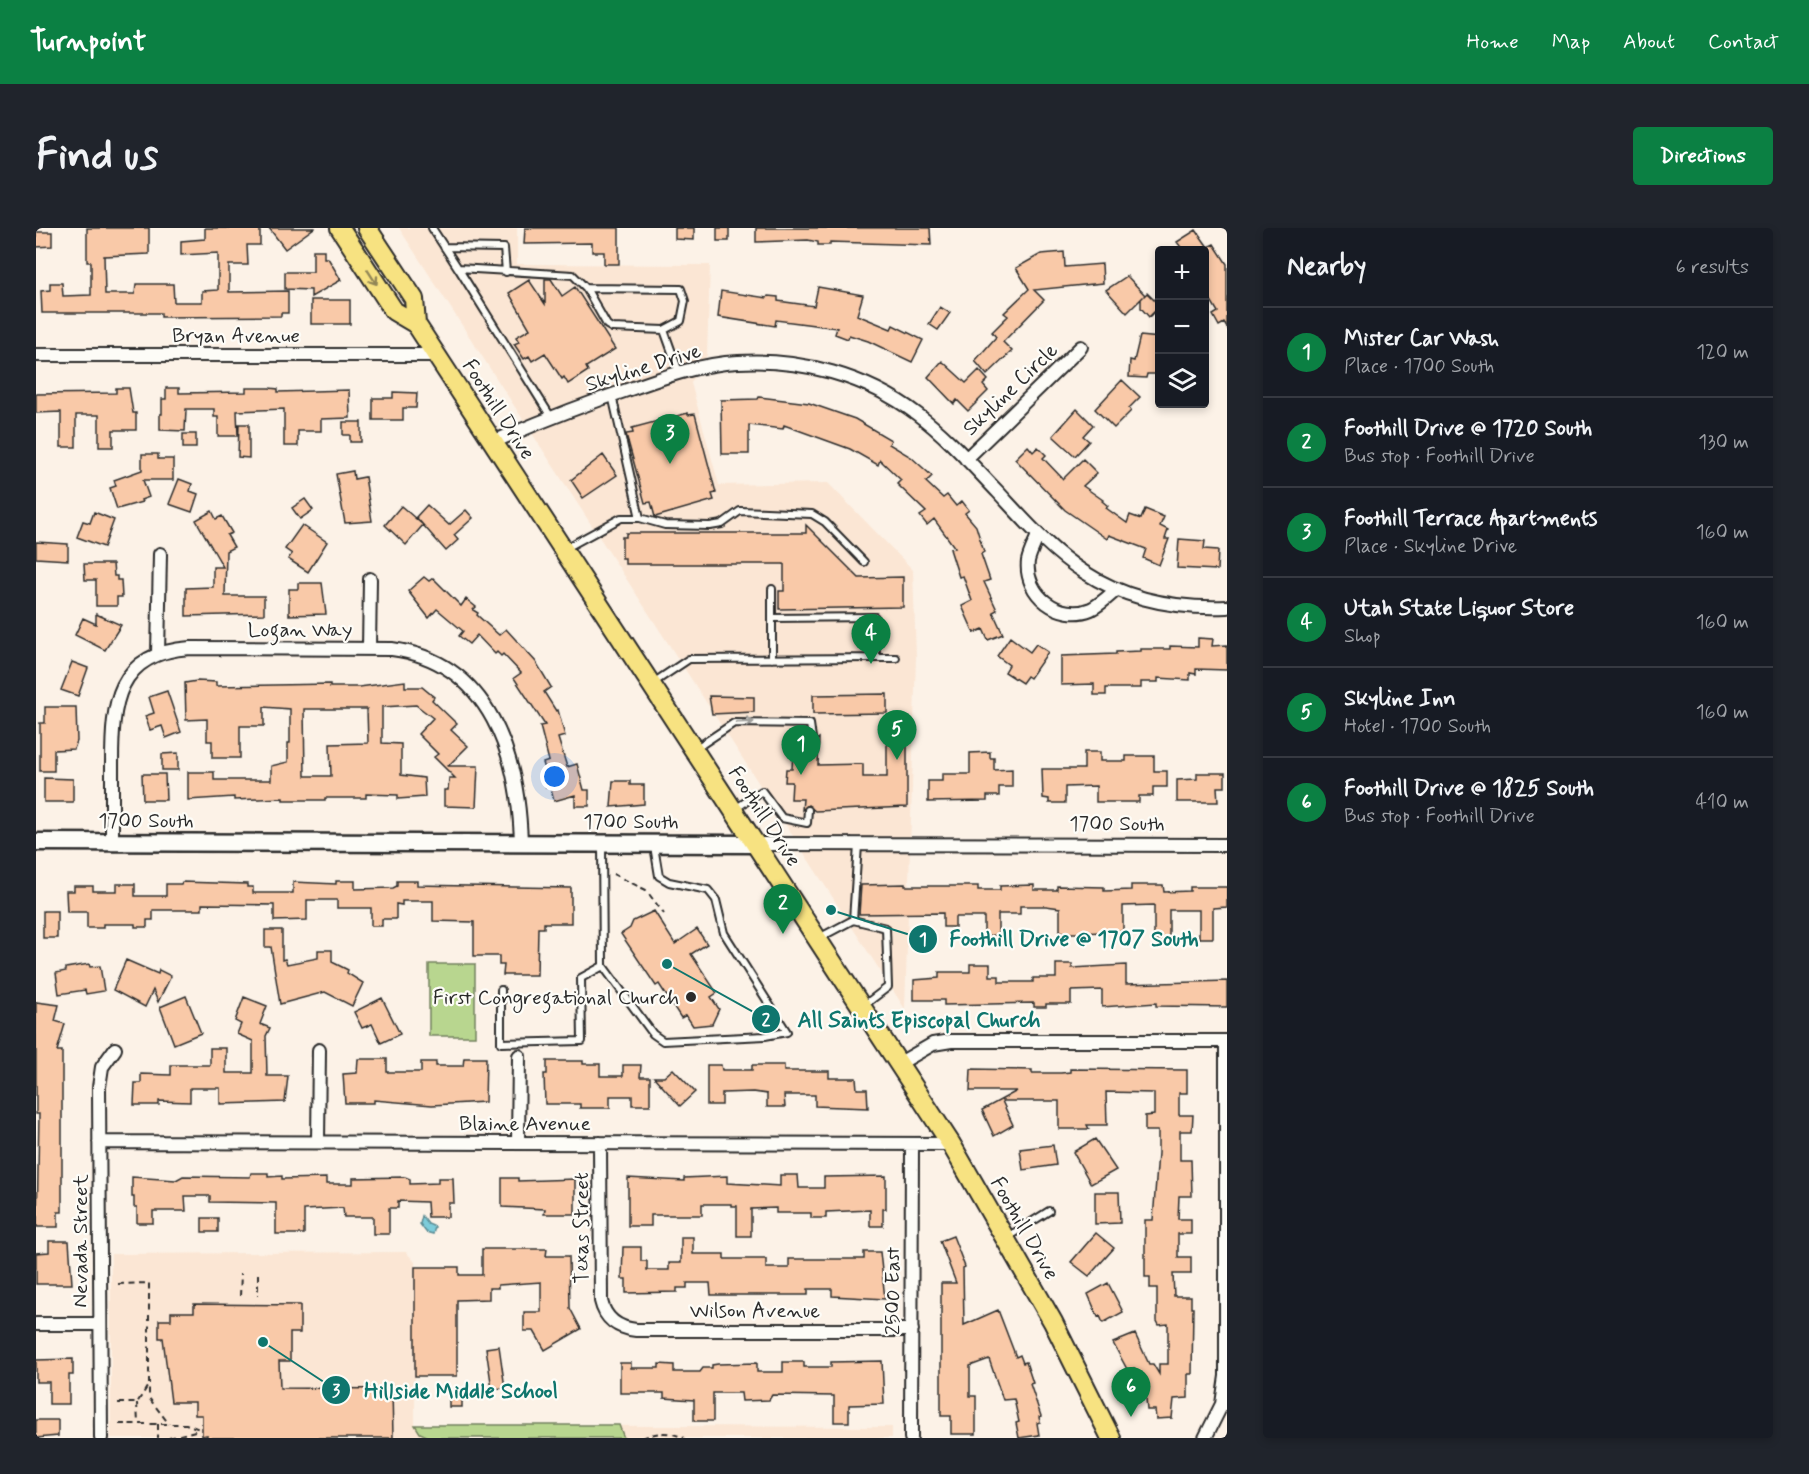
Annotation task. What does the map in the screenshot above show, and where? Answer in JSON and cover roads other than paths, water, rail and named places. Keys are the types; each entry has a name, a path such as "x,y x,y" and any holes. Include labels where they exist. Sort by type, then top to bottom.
{"main road":[{"name":"Foothill Drive","path":"340,228 394,311 416,324 900,1063 1006,1238 1111,1438"},
{"name":"Foothill Drive","path":"367,228 414,299 416,324"}],"street":[{"name":"Skyline Circle","path":"966,459 1081,347"},
{"name":"Bryan Avenue","path":"36,355 436,355"},
{"name":"Skyline Drive","path":"493,442 551,417 680,372 737,362 780,362 841,375 885,394 915,412 966,459 1038,535 1085,573 1117,589 1164,604 1227,607"},
{"path":"1038,535 1031,552 1028,573 1037,595 1046,603 1063,611 1080,612 1101,603 1117,589"},
{"path":"159,654 160,554"},
{"path":"369,579 369,649"},
{"name":"Logan Way","path":"112,842 112,728 116,700 131,674 159,654 190,648 393,649 422,656 451,671 475,693 495,723 511,759 519,799 521,844"},
{"name":"1700 South","path":"36,842 1227,845"},
{"path":"900,1063 933,1044 951,1041 1227,1041 1226,1376 1222,1404 1205,1438"},
{"name":"Nevada Street","path":"100,1438 100,1076 106,1059 115,1048"},
{"path":"318,1142 319,1050"},
{"path":"518,1143 519,1056"},
{"name":"Blaine Avenue","path":"99,1142 951,1144"},
{"name":"Texas Street","path":"600,1143 600,1296 604,1312"},
{"name":"2500 East","path":"911,1438 912,1144"},
{"name":"Wilson Avenue","path":"604,1312 613,1322 636,1329 912,1330"},
{"path":"36,1324 100,1324"}],"lane":[{"path":"432,228 551,417"},
{"path":"444,247 504,248 506,272"},
{"path":"458,268 573,275 586,288 607,325 612,328 664,330 681,321 685,301 681,289 586,288"},
{"path":"664,330 680,372"},
{"path":"612,395 640,518"},
{"path":"564,549 621,518 640,518 665,525 711,526 722,524 740,511 812,514 825,522 864,562"},
{"path":"772,590 772,659"},
{"path":"772,618 875,617 876,658"},
{"path":"652,683 689,659 896,658"},
{"path":"695,750 734,723 810,724 812,738"},
{"path":"734,810 762,791 782,818 807,823 808,810"},
{"path":"602,844 603,966 653,1034 663,1041 765,1036 787,1032 724,933 716,900 708,890 669,882 659,876 654,843"},
{"path":"853,920 858,845"},
{"path":"819,938 853,920 886,928 888,987 862,1006"},
{"path":"501,990 501,1043 582,1041 581,978 603,966"},
{"path":"1006,1238 1049,1211"}],"water":[{"path":"422,1216 428,1224 435,1227 433,1234 426,1232 420,1224"}],"place":[{"name":"Foothill Terrace Apartments","path":"670,464"},
{"name":"Utah State Liquor Store","path":"871,664"},
{"name":"Skyline Inn","path":"897,760"},
{"name":"Mister Car Wash","path":"801,775"},
{"name":"Foothill Drive @ 1707 South","path":"831,910"},
{"name":"Foothill Drive @ 1720 South","path":"783,934"},
{"name":"All Saints Episcopal Church","path":"667,964"},
{"name":"First Congregational Church","path":"691,997"},
{"name":"Hillside Middle School","path":"263,1342"},
{"name":"Foothill Drive @ 1825 South","path":"1131,1417"}]}
